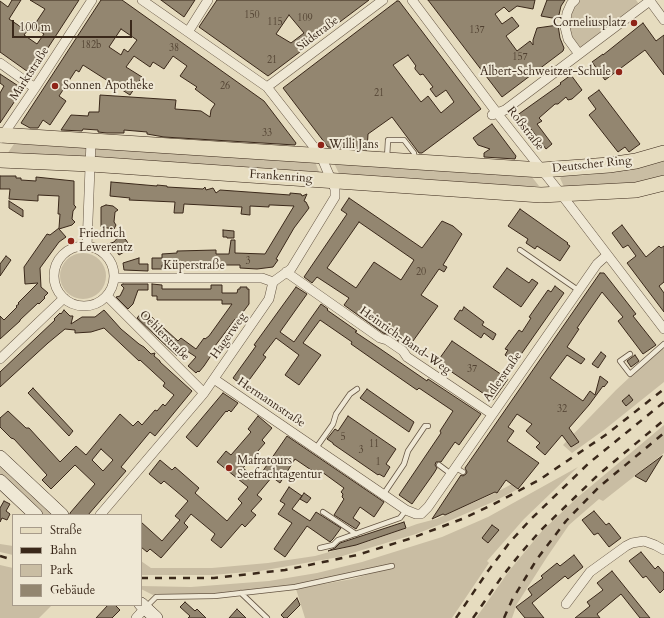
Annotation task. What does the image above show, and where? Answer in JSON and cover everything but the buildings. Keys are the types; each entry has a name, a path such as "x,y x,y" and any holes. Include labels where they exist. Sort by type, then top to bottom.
{"main road":[{"name":"Frankenring","path":"1,137 91,141 542,170"},
{"name":"Deutscher Ring","path":"542,170 609,165 636,161 664,153"},
{"name":"Frankenring","path":"0,160 90,164 331,180 541,196 561,194"},
{"path":"561,194 636,190 664,183"}],"street":[{"name":"Marktstraße","path":"1,137 35,88 92,0"},
{"path":"142,0 267,87 321,156 335,189 335,197 291,269 273,282"},
{"path":"188,32 208,0"},
{"name":"Südstraße","path":"267,87 383,0"},
{"name":"Roßstraße","path":"412,0 494,115 542,170 664,329"},
{"path":"575,0 567,12 565,28 568,39 579,54"},
{"path":"494,115 505,110 579,54 639,4 650,0 664,20"},
{"path":"0,63 35,88"},
{"path":"87,246 91,141"},
{"path":"79,246 87,246 95,248 107,256 112,263 114,278 111,291 101,301 94,305 78,306 70,303 59,293 54,278 57,264 66,252 79,246"},
{"name":"Adlerstraße","path":"421,514 456,471 492,414 578,290 597,264 607,255"},
{"name":"Heinrich-Band-Weg","path":"286,272 380,338 387,340 403,351 407,357 492,414"},
{"name":"Küperstraße","path":"114,278 262,278 273,282"},
{"name":"Hagerweg","path":"101,514 204,393 269,299 273,282"},
{"name":"Oehlerstraße","path":"107,296 204,393"},
{"path":"0,359 64,298"},
{"name":"Hermannstraße","path":"214,379 406,510 416,514 421,514"},
{"path":"0,457 61,514"},
{"path":"0,481 35,514"},
{"path":"566,604 590,572 626,546 632,543 644,542 655,545 664,550"},
{"path":"136,618 143,606 156,618"}],"lane":[{"path":"386,161 388,141 404,140 414,153 415,162"},
{"path":"520,250 578,290"},
{"path":"630,354 620,361 630,374 664,344"},
{"path":"316,448 333,424 336,414 350,394 357,389"},
{"path":"384,494 404,464 408,451 425,426 428,426"},
{"path":"439,465 456,471"},
{"path":"320,548 332,545 338,540 400,518 406,510"},
{"path":"322,512 356,534"},
{"path":"143,606 156,597 215,596 295,587 392,566"},
{"path":"241,593 267,618"}],"green space":[{"path":"574,0 636,0 641,7 579,54 566,35"},
{"path":"14,144 86,148 98,146 314,159 321,177 5,157"},
{"path":"664,160 664,176 638,183 564,187 560,178 563,176 589,175 620,170"},
{"path":"334,163 528,172 539,186 499,186 341,178"},
{"path":"78,253 88,253 96,257 102,263 106,271 106,281 102,289 96,295 88,299 78,299 70,295 64,289 60,281 60,271 64,263 70,257"},
{"path":"662,347 664,350 664,382 604,430 572,453 563,445 616,390"},
{"path":"664,425 664,453 603,501 599,499 569,525 517,604 512,618 476,618 509,571 542,531 578,497"},
{"path":"0,462 55,514 40,514 0,475"},
{"path":"578,467 524,519 487,561 489,563 452,618 305,618 296,589 352,579 393,567 288,586 221,593 153,595 142,590 142,586 191,587 269,581 317,573 362,562 442,537 488,517"},
{"path":"512,484 518,489 495,501 416,534 339,557 260,571 212,575 142,575 142,562 151,568 212,568 268,563 315,556 373,540 417,524 436,519"},
{"path":"0,544 12,546 12,555 0,552"},
{"path":"0,565 12,568 12,606 51,606 39,618 0,618"}],"railway":[{"path":"142,578 214,578 285,570 357,555 412,538 462,519 539,480 607,434 664,389"},
{"path":"456,618 488,571 510,542 531,519 589,463 664,402"},
{"path":"473,618 501,578 541,530 598,475 664,420"},
{"path":"504,618 512,600 537,559 566,521 599,487 664,433"},
{"path":"0,556 12,560"}],"place":[{"name":"Corneliusplatz","path":"634,23"},
{"name":"Albert-Schweitzer-Schule","path":"619,72"},
{"name":"Sonnen Apotheke","path":"55,86"},
{"name":"Willi Jans","path":"321,145"},
{"name":"Friedrich Lewerentz","path":"71,241"},
{"name":"Mafratours Seefrachtagentur","path":"229,468"}]}
